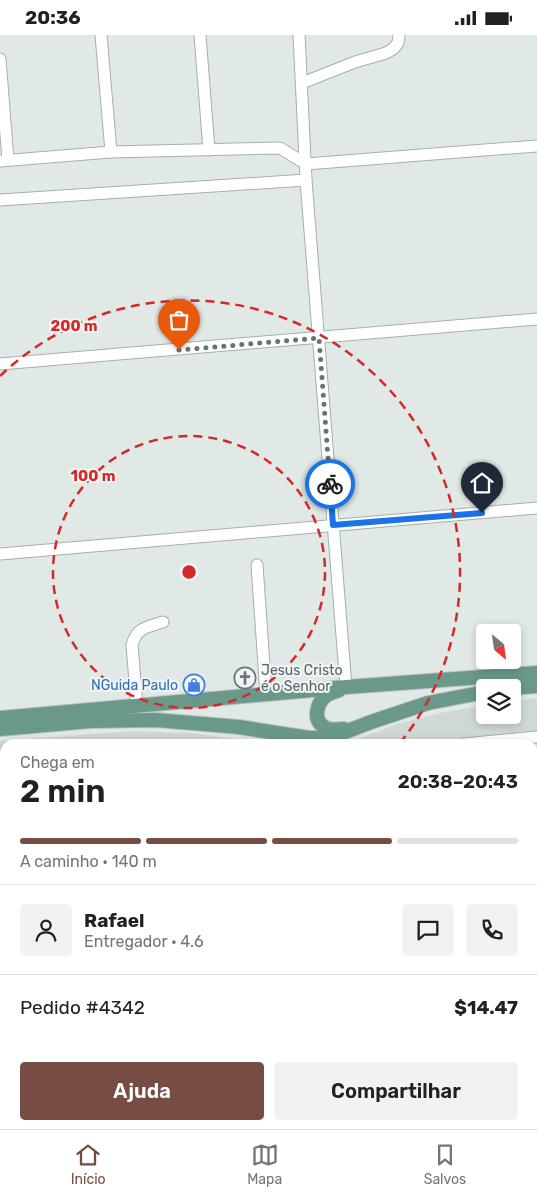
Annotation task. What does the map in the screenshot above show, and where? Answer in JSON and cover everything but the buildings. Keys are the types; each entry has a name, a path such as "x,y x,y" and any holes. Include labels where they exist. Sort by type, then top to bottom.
{"main road":[{"path":"0,718 346,687 537,673"},
{"path":"521,687 537,686"},
{"path":"346,687 326,696 316,712 319,721 324,727 332,729 342,729 371,722"},
{"path":"0,729 91,721 156,720 231,727 309,738 325,738 428,703 476,693"}],"street":[{"path":"101,35 112,152"},
{"path":"200,35 209,150"},
{"path":"299,35 306,180 346,687"},
{"path":"302,83 354,62 386,53 398,43 399,35"},
{"path":"0,59 4,161 112,152 280,148 306,164 537,146"},
{"path":"0,200 306,180"},
{"path":"0,364 537,319"},
{"path":"0,554 537,508"},
{"path":"257,565 266,694"},
{"path":"137,706 132,645 134,636 141,629 162,622"}],"shaded area":[{"path":"537,698 537,731 459,739 357,739 397,724 476,707 476,724 521,724 521,700"},
{"path":"130,731 192,733 233,739 26,739"}],"way so far":[{"path":"179,350 319,338 330,484"}],"place":[{"name":"Jesus Cristo é o Senhor","path":"245,678"},
{"name":"NGuida Paulo","path":"194,685"}],"route":[{"path":"330,484 333,525 482,513"}]}
